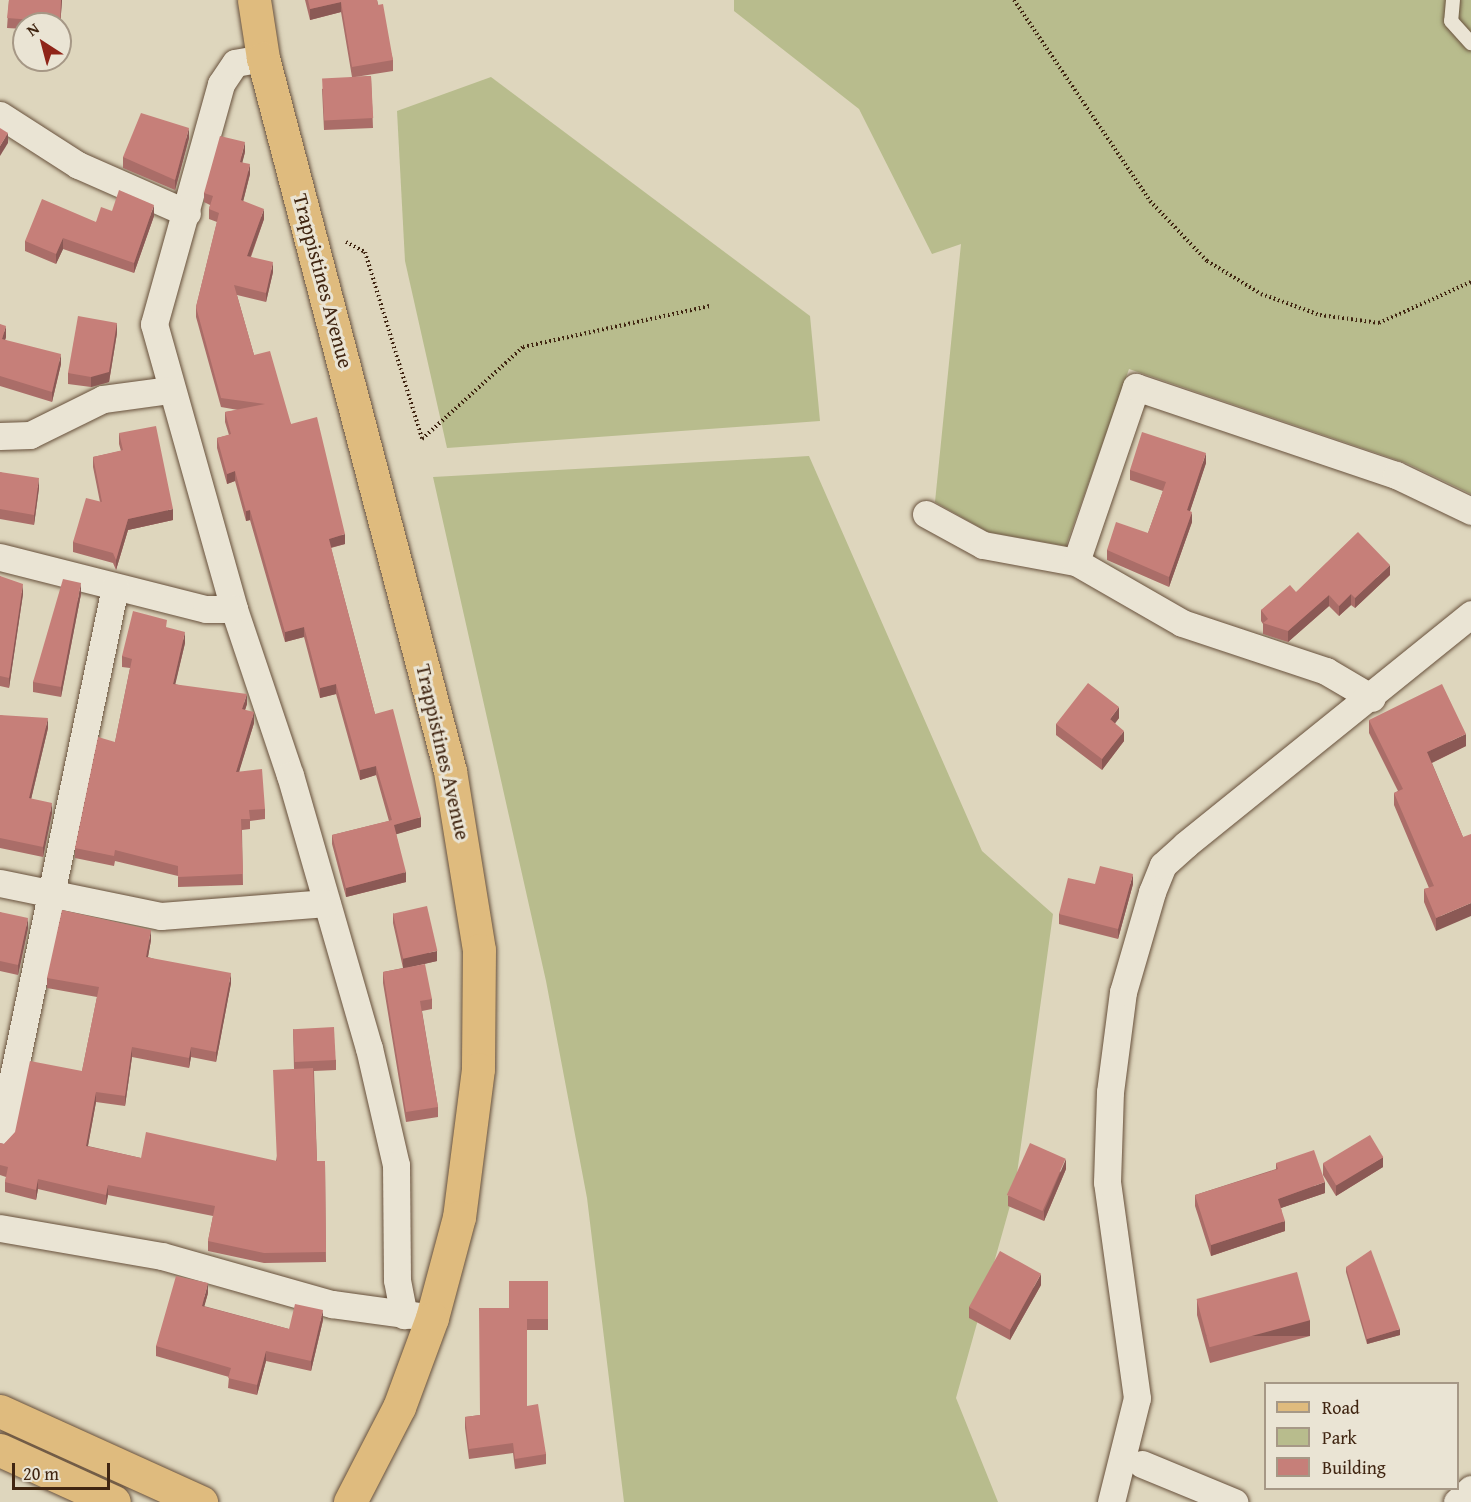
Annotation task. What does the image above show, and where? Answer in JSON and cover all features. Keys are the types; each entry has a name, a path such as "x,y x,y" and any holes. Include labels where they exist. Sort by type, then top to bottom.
{"main road":[{"name":"Trappistines Avenue","path":"254,0 262,58 450,771 475,909 482,1017 477,1080 459,1217 418,1316 399,1407 350,1502"},
{"path":"0,1411 201,1502"},
{"path":"0,1450 114,1502"}],"street":[{"path":"262,58 235,63 221,84 188,213 155,308 157,341 234,609 326,903 396,1165 397,1280 418,1316"},
{"path":"0,115 78,165 188,213"},
{"path":"1076,562 1136,387 1396,475 1471,511"},
{"path":"0,436 30,435 103,399 170,390"},
{"path":"926,514 983,545 1076,562 1182,623 1326,671 1372,698"},
{"path":"0,557 206,609 234,609"},
{"path":"0,1139 116,587"},
{"path":"1111,1502 1137,1398 1107,1182 1110,1092 1123,992 1152,892 1163,865 1178,851 1372,698 1471,614"},
{"path":"0,883 161,916 326,903"},
{"path":"0,1228 162,1256 332,1304 418,1316"},
{"path":"1142,1464 1234,1502"},
{"path":"1457,1502 1471,1489"}],"lane":[{"path":"1453,0 1451,21 1471,43"}],"path":[{"path":"1014,0 1150,201 1208,261 1261,294 1320,315 1378,323 1471,282"},
{"path":"345,242 365,252 422,439 523,347 710,306"}],"green space":[{"path":"734,0 1471,0 1471,494 1406,463 1129,369 1066,546 988,532 935,502 961,244 932,254 859,109 734,11"},
{"path":"491,77 810,316 820,421 447,448 405,261 397,111"},
{"path":"809,456 982,851 1053,914 1015,1188 956,1398 998,1502 624,1502 587,1198 546,981 433,477"}],"building":[{"path":"9,0 61,0 60,12 12,12 12,18 7,18"},
{"path":"308,0 377,0 378,5 383,4 393,60 352,67 341,2 310,9"},
{"path":"371,76 373,118 324,121 322,79"},
{"path":"141,113 189,128 175,180 123,157"},
{"path":"0,128 8,133 0,146"},
{"path":"220,136 245,142 240,162 250,164 241,200 264,209 247,256 273,262 266,293 234,285 254,355 270,351 291,424 317,417 345,534 329,539 342,590 375,714 393,709 421,817 394,825 406,872 346,888 332,835 392,820 376,766 360,770 336,684 320,688 304,627 285,632 250,510 246,511 235,471 227,474 217,438 231,434 225,412 265,404 221,398 196,307 219,213 209,209 213,196 204,193"},
{"path":"119,190 154,205 134,263 63,238 56,254 25,241 42,199 96,222 101,207 112,211"},
{"path":"78,316 117,323 109,372 91,377 68,373"},
{"path":"0,324 6,326 2,339 61,354 52,392 0,376"},
{"path":"156,426 173,509 128,519 116,560 113,553 73,542 86,498 102,502 93,457 123,450 119,433"},
{"path":"1142,432 1206,453 1187,510 1192,512 1169,577 1107,550 1116,522 1148,533 1166,482 1130,470"},
{"path":"0,472 39,478 34,515 0,509"},
{"path":"1358,532 1390,565 1355,598 1351,594 1339,606 1329,595 1288,631 1263,623 1268,619 1261,610 1290,585 1296,592"},
{"path":"0,576 23,584 9,678 0,676"},
{"path":"63,579 81,583 61,687 33,682"},
{"path":"133,611 167,620 166,627 185,632 173,684 247,694 242,709 254,712 236,772 262,769 265,809 249,810 250,819 241,819 243,874 178,877 178,866 115,850 114,856 75,848 98,737 115,742 132,659 122,656"},
{"path":"1088,683 1119,707 1110,719 1124,731 1102,759 1056,724"},
{"path":"1442,684 1466,734 1427,752 1463,837 1471,834 1471,903 1436,918 1424,889 1434,886 1394,793 1403,789 1369,720"},
{"path":"0,715 48,718 29,798 52,803 43,847 0,838"},
{"path":"1100,866 1133,874 1118,929 1059,914 1068,878 1095,884"},
{"path":"427,906 437,951 403,959 393,914"},
{"path":"62,910 151,930 146,957 231,973 216,1052 191,1047 189,1058 132,1047 125,1096 96,1092 86,1146 141,1158 146,1132 277,1161 273,1070 313,1068 317,1161 325,1161 326,1252 264,1253 208,1241 215,1206 108,1185 106,1195 38,1179 36,1190 5,1182 8,1167 0,1165 0,1143 4,1144 15,1132 30,1061 82,1071 99,987 47,978"},
{"path":"0,912 28,918 18,965 0,961"},
{"path":"425,964 432,999 420,1001 438,1107 406,1112 383,972"},
{"path":"334,1027 336,1060 295,1062 293,1029"},
{"path":"1370,1135 1383,1157 1336,1186 1323,1163"},
{"path":"1030,1143 1066,1159 1042,1211 1007,1195"},
{"path":"1314,1150 1325,1182 1278,1199 1285,1221 1211,1245 1195,1195 1278,1169 1276,1163"},
{"path":"1371,1250 1400,1329 1367,1339 1346,1267"},
{"path":"1000,1251 1041,1274 1010,1330 969,1307"},
{"path":"1297,1272 1310,1320 1209,1347 1197,1299"},
{"path":"176,1276 208,1283 202,1306 289,1329 295,1304 323,1310 311,1361 266,1351 257,1385 228,1378 231,1368 156,1346"},
{"path":"509,1281 548,1281 548,1319 527,1319 527,1406 538,1404 546,1454 515,1459 513,1443 469,1449 465,1417 480,1415 479,1308 509,1308"}]}
